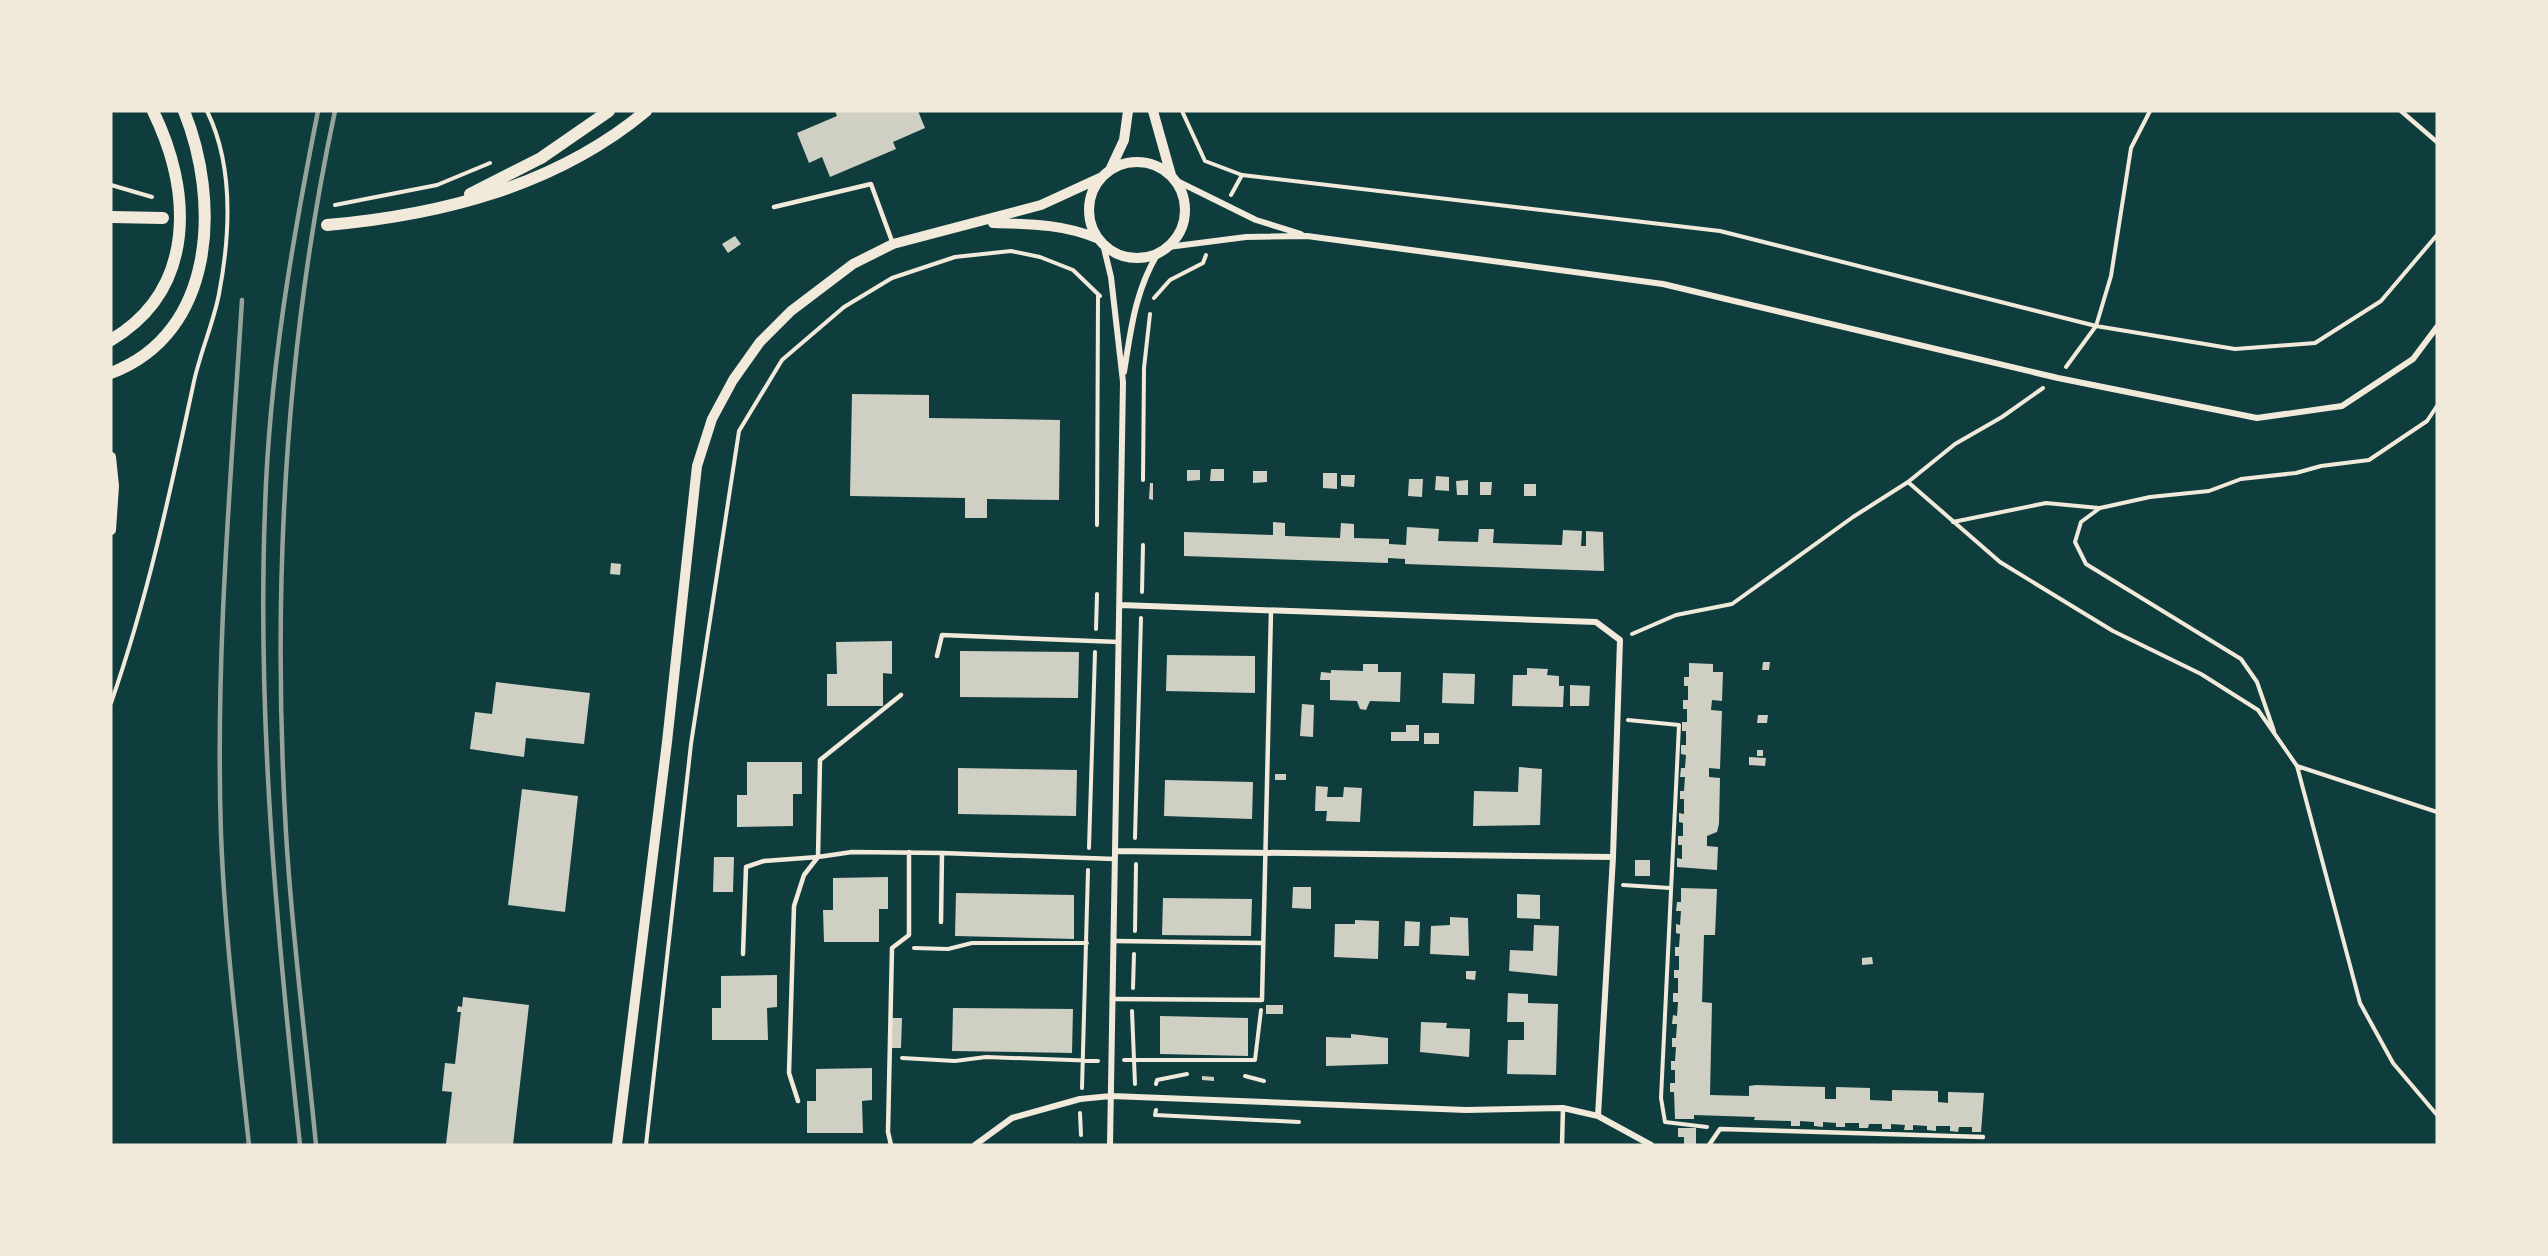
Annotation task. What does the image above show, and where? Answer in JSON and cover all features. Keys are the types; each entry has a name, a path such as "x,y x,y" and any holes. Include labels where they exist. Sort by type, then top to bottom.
{"main road":[{"path":"111,340 127,331 156,301 170,274 178,243 181,213 178,178 163,132 153,111"},
{"path":"111,373 142,355 163,336 178,317 196,282 204,249 207,213 203,176 184,111"},
{"path":"433,211 541,158 609,111"},
{"path":"327,225 388,219 433,211 519,185 548,173 597,147 646,111"},
{"path":"111,217 163,218"}],"street":[{"path":"1110,1145 1123,382 1113,298 1101,241 1091,224 1089,207 1093,191 1106,174 1124,140 1128,111"},
{"path":"1123,382 1136,300 1144,276 1163,250 1178,236 1184,223 1183,195 1174,178 1153,111"},
{"path":"617,1145 667,742 697,466 709,428 733,380 760,342 790,311 853,264 893,244 1041,205 1135,161 1155,165 1225,206 1307,236"},
{"path":"980,222 1042,224 1074,228 1101,241 1115,253 1129,257 1144,257 1163,250 1212,241 1246,237 1307,236 1664,284 2058,378 2257,418 2342,405 2413,359 2437,327"},
{"path":"111,457 114,486 111,530"},
{"path":"1120,606 1596,622 1620,640 1613,857 1598,1116"},
{"path":"1115,851 1613,857"},
{"path":"975,1145 1012,1118 1080,1099 1135,1096 1466,1110 1563,1108 1598,1116 1651,1145"}],"lane":[{"path":"2401,111 2437,142"},
{"path":"774,207 871,184 893,244"},
{"path":"1112,999 1262,1000 1271,610"},
{"path":"937,656 942,635 1119,642"},
{"path":"798,1101 789,1073 794,906 804,875 818,857 820,760 901,695"},
{"path":"743,954 746,867 764,861 852,852 1115,859"},
{"path":"891,1145 888,1132 892,948 909,934 909,852"},
{"path":"941,922 942,853"},
{"path":"1113,941 1263,943"},
{"path":"1562,1145 1563,1108"},
{"path":"1709,1145 1720,1129 1983,1137"}],"path":[{"path":"111,703 147,584 173,481 194,377 219,296 226,245 226,184 213,123 207,111"},
{"path":"1182,111 1205,161 1242,175 1720,231 2096,326 2235,349 2315,343 2381,301 2437,235"},
{"path":"1620,640 1676,615 1732,604 1853,517 1908,482 1955,444 2002,417 2058,378 2096,326 2111,276 2131,148 2150,111"},
{"path":"335,205 436,185 500,159"},
{"path":"1225,206 1242,175"},
{"path":"111,185 152,197"},
{"path":"1143,480 1144,368 1152,301 1170,280 1203,263 1212,241"},
{"path":"646,1145 691,744 739,431 782,360 844,307 892,278 955,256 1011,251 1040,257 1073,270 1098,296 1113,298"},
{"path":"1097,525 1098,296"},
{"path":"1136,300 1152,301"},
{"path":"1953,522 2046,503 2100,508 2150,496 2209,491 2241,479 2296,474 2320,466 2369,460 2427,421 2437,406"},
{"path":"1908,482 2000,562 2113,631 2201,674 2258,710 2297,766 2360,1003 2393,1063 2437,1114"},
{"path":"2100,508 2081,522 2075,542 2086,564 2241,659 2257,682 2275,735"},
{"path":"1135,1096 1133,999 1135,851 1143,545"},
{"path":"1617,719 1679,725 1661,1098 1665,1122 1720,1129"},
{"path":"2297,766 2437,812"},
{"path":"1610,885 1670,888"},
{"path":"892,948 948,949 972,943 1087,943"},
{"path":"1245,1076 1264,1081"}],"building":[{"path":"835,111 918,111 925,128 893,142 896,149 830,177 822,157 809,163 797,133 837,116"},
{"path":"735,236 741,244 728,253 722,244"},
{"path":"852,394 929,395 929,418 1060,420 1059,500 987,499 987,518 965,518 965,498 850,496"},
{"path":"1211,469 1224,469 1224,481 1210,481"},
{"path":"1187,470 1200,470 1200,480 1187,481"},
{"path":"1253,471 1267,471 1267,482 1253,483"},
{"path":"1323,473 1337,473 1337,489 1323,488"},
{"path":"1341,475 1355,475 1354,487 1341,486"},
{"path":"1436,476 1449,477 1449,491 1435,490"},
{"path":"1409,479 1423,479 1422,497 1408,496"},
{"path":"1468,480 1468,495 1457,495 1456,481"},
{"path":"1480,482 1492,482 1491,495 1480,495"},
{"path":"1150,483 1153,483 1153,500 1149,499"},
{"path":"1524,484 1536,484 1536,496 1524,496"},
{"path":"1273,522 1285,523 1285,536 1340,538 1341,523 1354,524 1354,538 1389,539 1389,544 1406,545 1407,527 1439,529 1438,541 1478,542 1479,529 1494,529 1493,543 1562,545 1563,530 1582,531 1581,546 1586,546 1586,531 1603,532 1604,571 1405,564 1405,559 1388,558 1388,563 1184,556 1184,532 1273,535"},
{"path":"611,563 621,564 620,575 610,574"},
{"path":"892,641 892,674 883,673 883,706 827,706 827,674 837,674 836,642"},
{"path":"960,651 1079,652 1078,698 960,697"},
{"path":"1167,655 1255,656 1255,693 1166,691"},
{"path":"1763,662 1770,662 1769,670 1762,670"},
{"path":"1689,663 1713,664 1713,672 1723,672 1722,701 1712,700 1711,710 1722,711 1720,769 1709,768 1709,777 1720,778 1719,824 1717,832 1707,836 1707,846 1718,847 1717,870 1677,867 1677,858 1682,859 1682,845 1678,845 1678,836 1683,836 1683,823 1679,822 1679,813 1684,814 1684,799 1680,799 1680,791 1684,791 1685,777 1680,777 1681,768 1685,768 1686,755 1681,754 1681,745 1686,745 1686,731 1682,731 1682,722 1687,722 1687,709 1683,709 1683,700 1688,700 1688,686 1684,686 1684,677 1689,677"},
{"path":"1363,664 1378,664 1378,672 1401,672 1400,702 1370,701 1366,710 1360,709 1357,701 1330,700 1330,680 1320,680 1321,672 1363,671"},
{"path":"1527,668 1548,669 1547,675 1559,676 1559,686 1564,686 1563,707 1512,706 1513,675 1527,675"},
{"path":"1443,673 1475,674 1474,704 1442,703"},
{"path":"496,682 590,693 584,744 526,738 524,757 470,749 475,712 492,714"},
{"path":"1570,685 1590,686 1589,706 1570,706"},
{"path":"1302,704 1314,705 1313,737 1300,736"},
{"path":"1758,715 1768,715 1767,723 1757,723"},
{"path":"1406,725 1419,725 1419,741 1391,741 1391,732 1406,732"},
{"path":"1424,733 1439,733 1439,744 1424,744"},
{"path":"1757,750 1763,750 1763,756 1757,756"},
{"path":"1749,757 1766,758 1765,766 1749,765"},
{"path":"747,762 802,762 802,794 793,794 793,826 737,827 737,795 747,795"},
{"path":"1519,767 1542,769 1540,825 1473,826 1474,791 1518,792"},
{"path":"958,768 1077,770 1076,816 958,814"},
{"path":"1275,774 1286,774 1286,780 1275,780"},
{"path":"1165,780 1253,782 1252,819 1164,816"},
{"path":"1316,786 1328,787 1327,797 1343,797 1344,787 1362,788 1360,822 1326,821 1327,811 1315,811"},
{"path":"522,789 578,796 565,912 508,905"},
{"path":"714,857 734,857 733,892 713,892"},
{"path":"1635,860 1650,860 1650,876 1635,876"},
{"path":"888,877 888,909 879,909 879,942 824,942 823,910 833,910 833,878"},
{"path":"1293,887 1311,887 1311,909 1292,908"},
{"path":"1681,888 1717,889 1715,935 1704,935 1702,1002 1712,1003 1710,1095 1749,1096 1749,1086 1756,1085 1825,1087 1825,1099 1836,1099 1836,1087 1870,1088 1870,1100 1892,1101 1892,1090 1938,1091 1938,1102 1948,1103 1948,1092 1984,1093 1981,1132 1972,1132 1972,1127 1959,1127 1958,1132 1950,1131 1950,1126 1936,1126 1936,1131 1927,1130 1927,1126 1913,1125 1913,1130 1904,1130 1905,1125 1891,1124 1891,1129 1882,1129 1882,1124 1869,1124 1868,1128 1859,1128 1859,1123 1845,1123 1845,1127 1836,1127 1836,1123 1823,1122 1823,1127 1814,1126 1814,1122 1800,1121 1800,1126 1791,1126 1791,1121 1754,1120 1755,1117 1694,1115 1694,1119 1675,1119 1674,1092 1670,1092 1670,1083 1675,1083 1675,1070 1671,1070 1671,1061 1675,1061 1676,1047 1672,1047 1672,1038 1676,1038 1677,1024 1672,1024 1673,1015 1677,1016 1678,1002 1673,1002 1673,993 1678,993 1678,978 1674,978 1674,970 1679,970 1679,956 1675,956 1675,947 1679,947 1680,934 1676,933 1676,924 1680,925 1681,911 1676,911 1677,902 1681,902"},
{"path":"956,893 1074,895 1074,939 955,936"},
{"path":"1517,894 1540,895 1540,919 1517,918"},
{"path":"1163,898 1252,899 1251,936 1162,935"},
{"path":"1450,917 1468,918 1469,956 1430,954 1431,926 1450,925"},
{"path":"1355,920 1379,921 1378,959 1334,957 1335,924 1355,924"},
{"path":"1405,921 1420,922 1419,946 1404,946"},
{"path":"1534,925 1559,926 1557,976 1509,971 1510,950 1533,951"},
{"path":"1872,957 1873,964 1862,965 1862,958"},
{"path":"1466,971 1476,971 1475,980 1466,979"},
{"path":"777,975 777,1007 767,1008 768,1040 712,1040 712,1008 721,1008 721,976"},
{"path":"1508,993 1528,994 1528,1003 1558,1004 1556,1075 1507,1074 1508,1040 1524,1040 1524,1022 1507,1022"},
{"path":"463,997 529,1005 513,1145 446,1144 452,1092 442,1091 445,1063 455,1064 461,1012 457,1012 458,1006 462,1007"},
{"path":"1266,1005 1283,1005 1283,1014 1266,1014"},
{"path":"953,1008 1073,1009 1072,1053 952,1051"},
{"path":"1160,1016 1248,1018 1248,1056 1160,1054"},
{"path":"891,1018 902,1018 901,1048 891,1048"},
{"path":"1421,1022 1447,1023 1446,1028 1470,1029 1469,1057 1420,1052"},
{"path":"1351,1034 1388,1038 1388,1064 1326,1066 1326,1037 1351,1038"},
{"path":"872,1068 872,1100 862,1101 863,1133 807,1133 807,1101 816,1101 816,1069"},
{"path":"1202,1076 1214,1077 1214,1081 1202,1080"},
{"path":"1678,1128 1696,1128 1696,1145 1684,1145 1684,1137 1678,1137"}],"railway":[{"path":"300,1145 271,827 266,748 263,589 271,409 283,309 318,111"},
{"path":"316,1145 295,950 286,833 282,742 282,561 293,380 318,200 335,111"},
{"path":"242,300 225,567 220,767 226,912 249,1145"}]}
